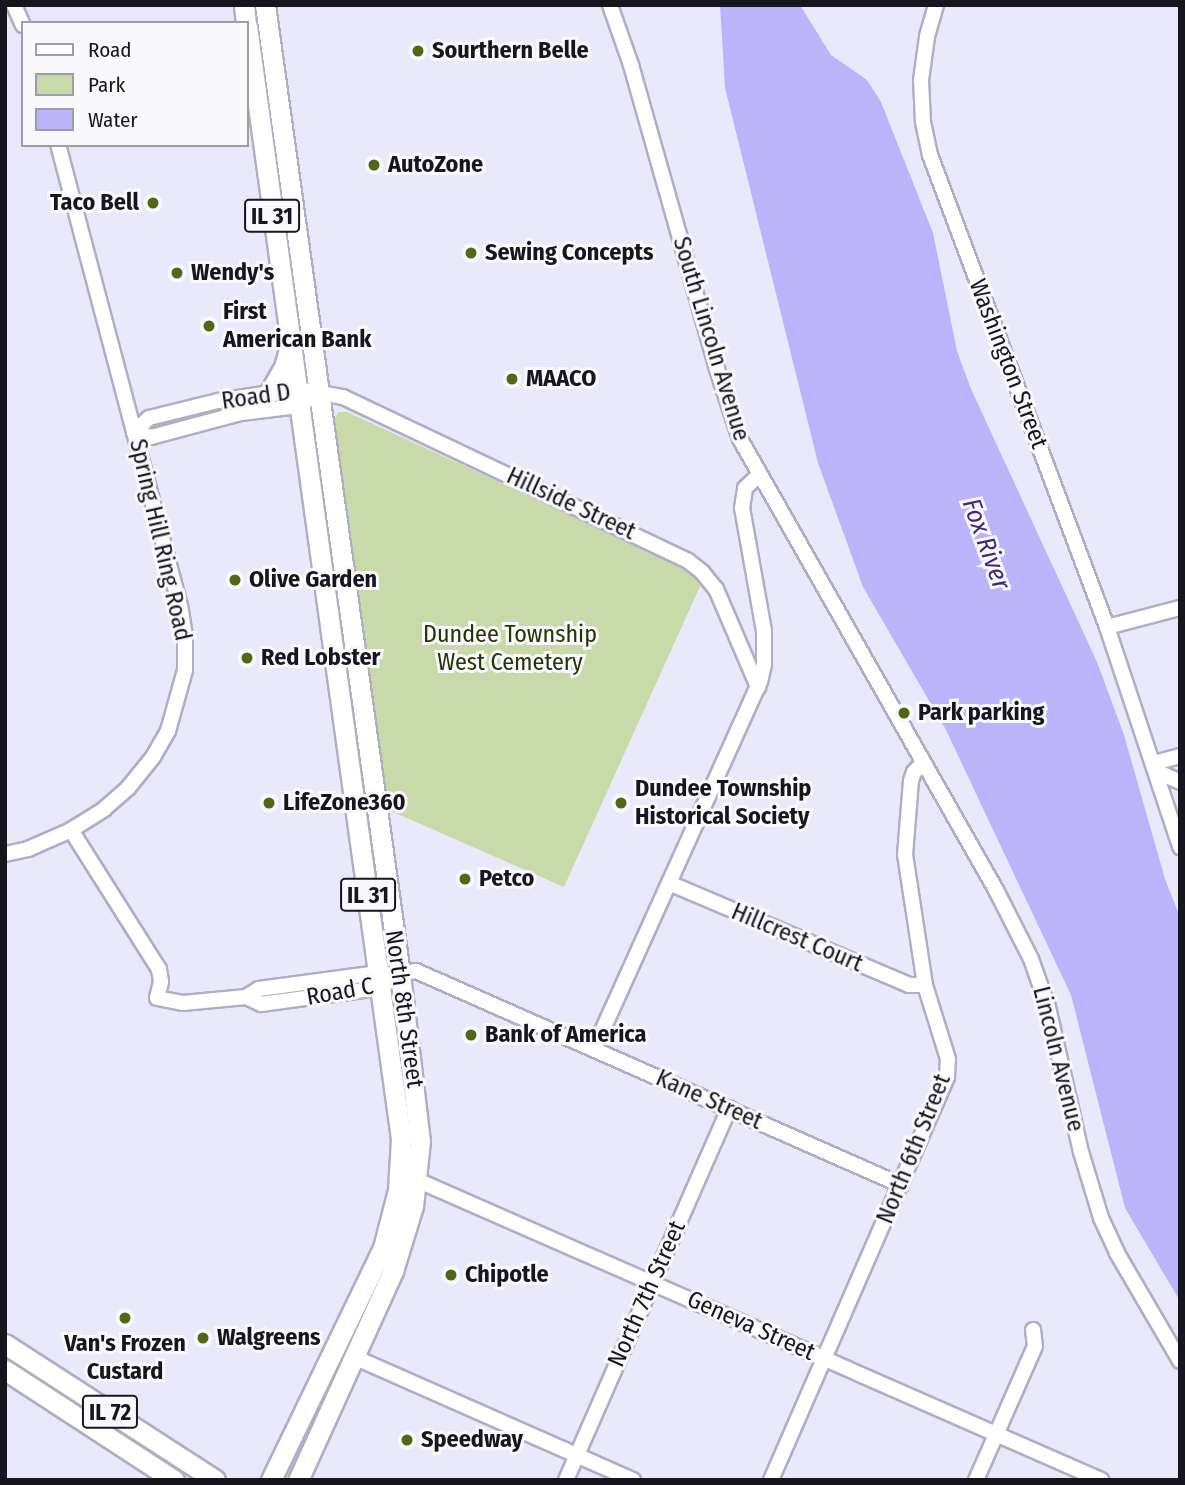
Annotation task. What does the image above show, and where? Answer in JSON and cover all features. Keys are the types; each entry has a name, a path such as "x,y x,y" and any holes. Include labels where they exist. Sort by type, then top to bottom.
{"main road":[{"name":"North 8th Street","path":"265,5 418,1112 418,1180 393,1271 298,1480"},
{"name":"IL 31","path":"248,31 298,398"},
{"path":"269,393 284,367 290,344"},
{"name":"North 8th Street","path":"271,1480 377,1262 392,1220 400,1172 400,1111 378,979 298,398"},
{"path":"349,760 369,757"},
{"name":"IL 72","path":"5,1344 215,1480"},
{"name":"IL 72","path":"5,1370 174,1480"}],"street":[{"path":"14,5 21,21"},
{"name":"South Lincoln Avenue","path":"610,5 631,65 728,406 740,439 923,763"},
{"name":"Washington Street","path":"936,5 924,48 920,80 923,122 930,155 1107,627 1156,768 1180,847"},
{"name":"Spring Hill Ring Road","path":"5,854 28,849 71,830 116,799 146,766 168,731 183,687 186,655 184,624 59,147"},
{"name":"Road D","path":"134,432 149,418 218,401 269,393 298,398"},
{"name":"Road D","path":"134,432 151,437 318,394"},
{"name":"Hillside Street","path":"318,394 342,397 684,558 712,583 758,687"},
{"path":"594,1049 758,687 764,664 764,631 742,505 745,488 759,475"},
{"path":"1107,627 1180,608"},
{"path":"1156,768 1180,756"},
{"name":"North 6th Street","path":"771,1480 948,1073 948,1059 925,985 905,850 912,778 923,763"},
{"name":"Lincoln Avenue","path":"923,763 1031,959 1048,1007 1078,1142 1101,1218 1117,1253 1180,1361"},
{"path":"1156,768 1180,782"},
{"name":"Road C","path":"71,830 159,969 161,982 157,998 183,1003 246,997 260,989 378,979 400,974"},
{"name":"Hillcrest Court","path":"669,883 909,985 925,985"},
{"name":"Kane Street","path":"400,974 413,971 426,975 901,1185"},
{"name":"North 7th Street","path":"565,1480 729,1108"},
{"name":"Geneva Street","path":"400,1172 1101,1480"},
{"path":"976,1480 1035,1346 1033,1330"},
{"path":"355,1357 633,1480"}],"green space":[{"name":"Dundee Township West Cemetery","path":"339,412 347,412 680,565 702,582 564,887 384,808 331,422"}],"water":[{"name":"Fox River","path":"720,5 800,5 831,55 867,80 881,102 933,233 957,351 971,389 1097,662 1124,735 1165,879 1180,917 1180,1301 1125,1208 1071,995 946,730 863,587 818,463 725,88"}],"place":[{"name":"Sourthern Belle","path":"418,51"},
{"name":"AutoZone","path":"374,165"},
{"name":"Taco Bell","path":"153,203"},
{"name":"Sewing Concepts","path":"471,253"},
{"name":"Wendy's","path":"177,273"},
{"name":"First American Bank","path":"209,326"},
{"name":"MAACO","path":"512,379"},
{"name":"Olive Garden","path":"235,580"},
{"name":"Red Lobster","path":"247,658"},
{"name":"Park parking","path":"904,713"},
{"name":"LifeZone360","path":"269,803"},
{"name":"Dundee Township Historical Society","path":"621,803"},
{"name":"Petco","path":"465,879"},
{"name":"Bank of America","path":"471,1035"},
{"name":"Chipotle","path":"451,1275"},
{"name":"Van's Frozen Custard","path":"125,1318"},
{"name":"Walgreens","path":"203,1338"},
{"name":"Speedway","path":"407,1440"}]}
